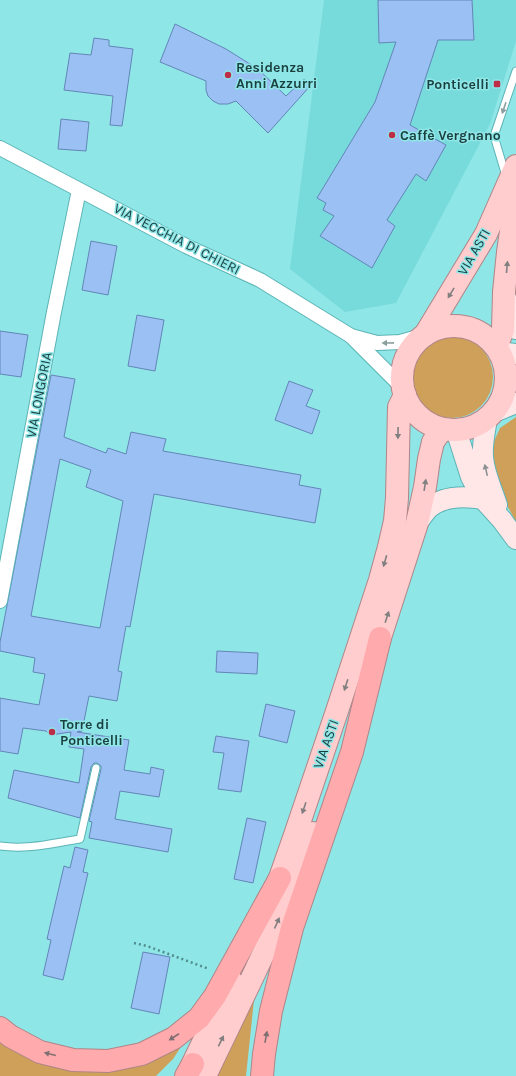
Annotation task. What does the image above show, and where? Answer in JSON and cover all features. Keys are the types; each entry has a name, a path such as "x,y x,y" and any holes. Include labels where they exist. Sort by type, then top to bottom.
{"highway":[{"path":"262,1076 271,1011 292,928 352,752 380,638"},
{"path":"0,1028 10,1036 40,1052 73,1060 108,1061 142,1054 174,1038 199,1018 215,996 280,878"}],"main road":[{"name":"VIA ASTI","path":"504,351 504,292 513,182"},
{"name":"VIA ASTI","path":"425,335 486,234 513,182"},
{"path":"455,326 471,328 485,336 504,351 506,383 502,399 490,416 472,427 449,429 430,424 420,417 411,407 404,392 403,373 406,358 414,345 425,335 440,328 455,326"},
{"name":"VIA ASTI","path":"193,1073 280,878 380,580 395,520 397,498 399,407 404,392"},
{"name":"VIA ASTI","path":"193,1073 267,946 294,885 307,852 380,638 417,523 433,442 449,429"}],"street":[{"name":"VIA VECCHIA DI CHIERI","path":"0,148 186,246 260,280 351,336 404,392"},
{"name":"VIA LONGORIA","path":"0,601 52,320 79,190"},
{"path":"504,292 512,321 516,329"},
{"name":"VIA VECCHIA DI CHIERI","path":"351,336 377,343 400,342 425,335"},
{"path":"502,520 486,472 483,457 483,442 490,416 516,403"},
{"path":"449,429 483,499 502,520 516,539"},
{"path":"417,523 428,509 438,502 458,497 483,499"}],"lane":[{"path":"513,182 494,136 516,71"},
{"path":"0,846 9,848 33,847 80,840 96,768"}],"path":[{"path":"134,943 147,946 227,976"}],"shaded area":[{"path":"324,0 516,0 516,41 490,124 396,303 345,312 290,269"},
{"path":"452,336 468,339 481,348 490,361 493,377 490,393 481,406 468,415 452,418 436,415 423,406 414,393 411,377 414,361 423,348 436,339"},
{"path":"516,417 516,522 502,496 493,469 492,446 500,428"},
{"path":"255,990 246,1076 216,1076"},
{"path":"192,1030 173,1059 156,1076 0,1076 0,1036 77,1069"}],"building":[{"name":"Caffè Vergnano","path":"378,0 472,0 474,40 438,40 410,125 446,145 426,181 416,174 387,220 395,226 372,268 320,236 334,216 323,210 326,203 317,198 375,102 396,42 379,43"},
{"name":"Residenza Anni Azzurri","path":"175,24 226,49 258,69 286,96 304,79 311,85 268,133 236,101 228,104 219,104 213,101 208,96 206,81 160,62"},
{"path":"94,38 109,40 109,46 133,49 122,126 110,125 113,96 64,90 70,53 91,55"},
{"path":"61,119 89,122 86,151 58,149"},
{"path":"91,241 117,246 108,295 82,290"},
{"path":"137,315 164,320 155,371 128,366"},
{"path":"0,331 28,335 21,377 0,374"},
{"path":"51,375 75,379 64,437 106,453 108,448 126,454 131,432 166,439 163,451 301,475 299,485 321,489 315,523 154,494 130,627 126,626 118,671 122,672 117,701 89,696 82,731 77,732 129,740 124,770 150,774 151,767 164,770 159,797 120,791 115,819 172,829 168,852 89,838 92,822 89,821 101,769 101,766 97,763 94,763 91,767 80,818 8,798 14,770 79,783 84,749 69,747 71,732 50,735 46,731 23,728 18,754 0,751 0,698 39,705 45,674 33,672 35,658 0,651 0,642","holes":["60,459 91,470 86,487 123,501 100,628 31,616"]},
{"path":"289,381 313,390 306,406 320,411 312,434 275,420"},
{"path":"217,651 258,653 257,674 216,672"},
{"path":"266,704 295,711 287,743 259,736"},
{"path":"216,736 249,741 241,792 218,789 224,753 213,752"},
{"path":"247,818 266,822 253,883 234,879"},
{"path":"75,847 88,850 83,872 88,873 63,980 43,975 51,940 47,939 64,866 70,868"},
{"path":"143,952 170,957 159,1014 131,1008"}],"place":[{"name":"Residenza Anni Azzurri","path":"228,75"},
{"name":"Ponticelli","path":"497,84"},
{"name":"Caffè Vergnano","path":"392,135"},
{"name":"Torre di Ponticelli","path":"52,732"}]}
